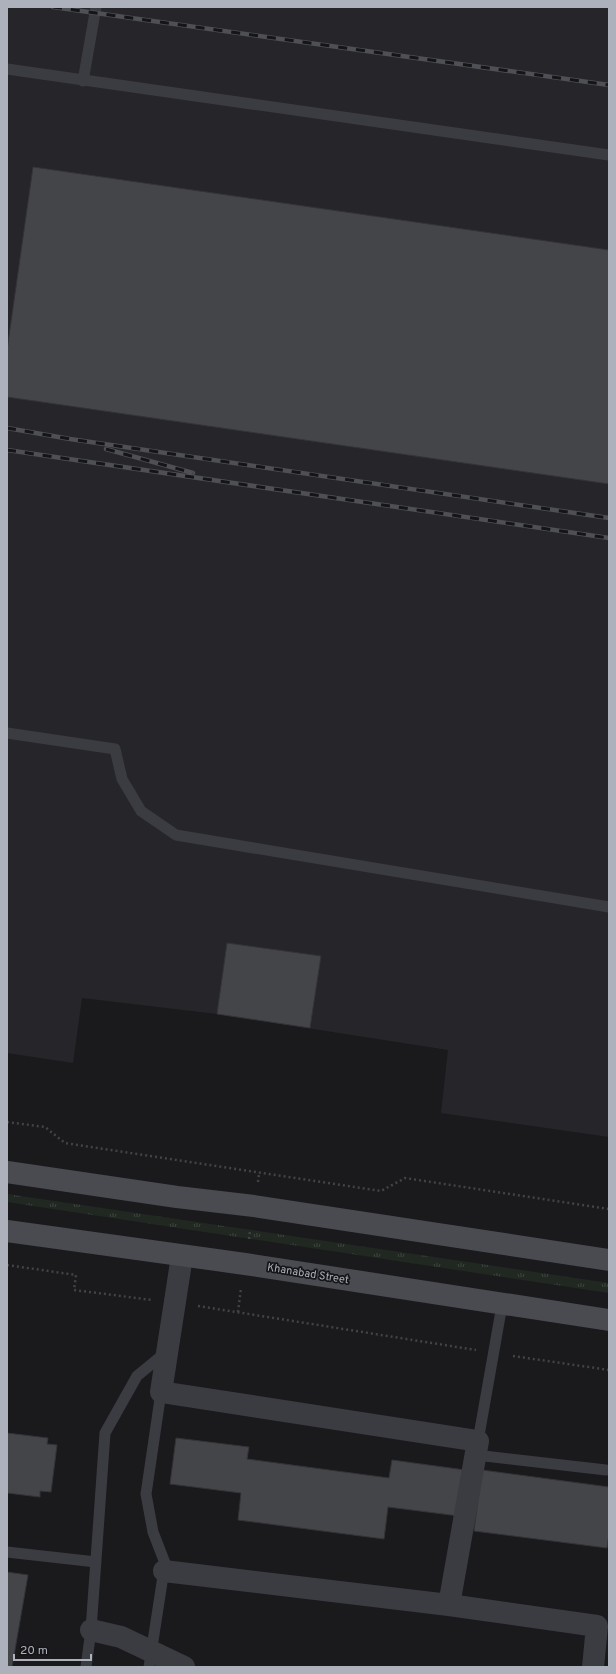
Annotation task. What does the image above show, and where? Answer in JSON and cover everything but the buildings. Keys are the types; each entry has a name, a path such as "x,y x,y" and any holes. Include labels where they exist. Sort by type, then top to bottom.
{"street":[{"path":"7,1172 177,1197 254,1206 609,1260"},
{"name":"Khanabad Street","path":"7,1231 245,1264 502,1305 609,1320"},
{"path":"182,1256 161,1392 477,1448 449,1605"},
{"path":"164,1571 449,1605 603,1626 592,1667"},
{"path":"91,1630 121,1637 150,1660 184,1667"}],"lane":[{"path":"83,81 96,7"},
{"path":"7,69 609,156"},
{"path":"7,732 116,749 122,779 141,811 176,835 609,907"},
{"path":"502,1305 477,1448 606,1470"},
{"path":"86,1667 91,1630 105,1433 137,1376 167,1352"},
{"path":"150,1660 165,1563 153,1532 146,1494 161,1392"},
{"path":"7,1552 96,1562"}],"path":[{"path":"7,1122 45,1127 65,1143 381,1191 405,1178 609,1209"},
{"path":"258,1183 259,1173"},
{"path":"249,1239 250,1229"},
{"path":"7,1265 76,1275 74,1290 175,1302 609,1370"},
{"path":"238,1312 241,1288"}],"shaded area":[{"path":"7,7 609,7 609,1137 441,1113 448,1050 217,1014 82,998 73,1063 7,1053"}],"green space":[{"path":"7,1194 609,1283 609,1293 7,1202"}],"railway":[{"path":"53,7 609,85"},
{"path":"7,428 70,439 609,518"},
{"path":"106,449 193,473"},
{"path":"7,450 609,538"}]}
